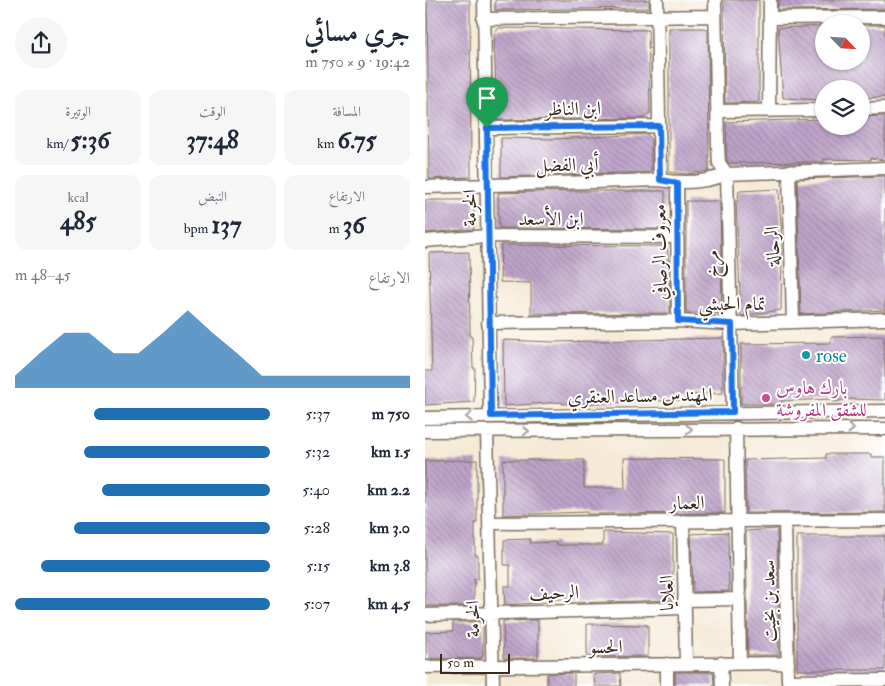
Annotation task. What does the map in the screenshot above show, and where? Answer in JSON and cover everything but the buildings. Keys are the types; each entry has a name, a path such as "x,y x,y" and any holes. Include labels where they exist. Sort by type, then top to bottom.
{"street":[{"name":"الخرمة","path":"484,0 491,416"},
{"name":"معروف الرصافي","path":"657,0 660,180"},
{"name":"مرخ","path":"715,0 719,163 727,174 733,412"},
{"path":"769,111 770,0"},
{"path":"483,19 715,16"},
{"path":"770,18 885,17"},
{"path":"870,109 885,108"},
{"path":"718,111 815,110"},
{"name":"ابن الناظر","path":"487,128 659,126"},
{"path":"727,174 885,168"},
{"name":"الرحالة","path":"789,171 793,321"},
{"name":"أبي الفضل","path":"425,187 660,180 677,183 709,182 727,174"},
{"name":"معروف الرصافي","path":"677,183 678,321"},
{"name":"ابن الأسعد","path":"425,240 488,236 677,237"},
{"name":"تمام الحبشي","path":"488,323 678,321 732,324 885,319"},
{"name":"المهندس مساعد العنقري","path":"425,418 885,411"},
{"path":"781,429 782,412"},
{"path":"736,428 739,663"},
{"name":"المهندس مساعد العنقري","path":"425,431 736,428 885,429"},
{"name":"الخرمة","path":"487,431 493,686"},
{"name":"العمار","path":"489,524 885,520"},
{"name":"العلايا","path":"683,521 685,664"},
{"name":"سعد بن بخيت","path":"785,521 788,681 885,680"},
{"name":"الرحيف","path":"425,614 685,604 738,599"},
{"name":"الحسو","path":"425,667 788,663"},
{"path":"667,664 667,686"},
{"path":"721,664 721,686"}],"place":[{"name":"rose","path":"806,355"},
{"name":"بارك هاوس للشقق المفروشة","path":"766,398"}],"route":[{"path":"659,126 660,180 677,183 678,321 732,324 733,412 491,416 488,323 487,128 659,126"}]}
